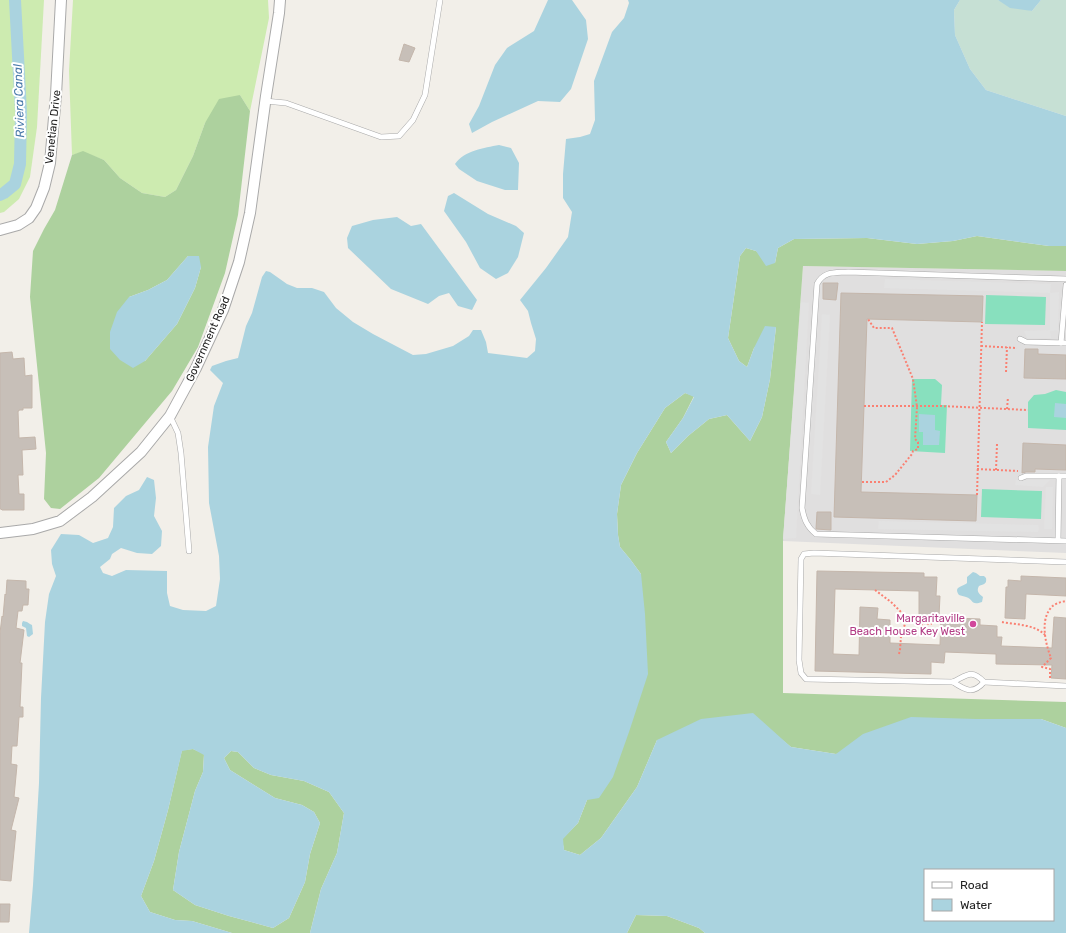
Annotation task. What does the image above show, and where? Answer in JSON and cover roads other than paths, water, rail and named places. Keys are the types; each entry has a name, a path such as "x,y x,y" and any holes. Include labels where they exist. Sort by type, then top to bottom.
{"street":[{"name":"Venetian Drive","path":"0,230 18,225 29,218 36,208 44,188 50,163 56,95 61,0"},
{"name":"Government Road","path":"0,533 33,529 60,521 92,497 141,452 170,416 196,368 223,310 239,262 250,213 280,0"}],"lane":[{"path":"265,101 286,103 381,137 399,136 413,120 425,95 440,0"},
{"path":"1066,279 848,272 830,273 820,278 817,284 802,508 803,516 809,529 816,534 1066,541"},
{"path":"1020,339 1026,342 1064,343 1066,285"},
{"path":"170,416 178,434 182,453 188,551"},
{"path":"1021,478 1026,476 1066,476"},
{"path":"1058,540 1060,476"},
{"path":"1066,562 822,553 804,554 801,559 798,660 801,673 806,679 953,682 966,675 973,674 984,682 1066,686"},
{"path":"953,682 967,690 975,690 984,682"}],"water":[{"path":"548,0 572,0 586,20 588,39 571,89 560,102 538,101 472,133 469,124 479,106 495,65 507,48 534,31"},
{"path":"628,0 960,0 954,10 955,35 970,69 986,90 1066,116 1066,246 1049,246 977,236 953,241 917,244 867,238 794,239 778,248 775,263 766,266 756,251 746,248 740,256 728,338 739,361 747,367 754,348 765,326 776,327 770,379 762,417 750,441 727,415 709,419 688,436 671,453 666,442 683,418 694,397 685,393 665,408 637,453 621,485 617,514 618,535 620,547 641,574 648,674 613,777 599,798 587,800 578,823 563,839 564,850 580,855 601,838 637,787 657,740 701,719 753,713 791,747 836,754 863,734 911,717 1041,719 1066,728 1066,933 705,933 699,928 667,916 636,915 627,933 310,933 321,889 337,853 344,813 329,792 304,781 271,775 254,768 238,752 231,751 224,758 230,770 275,798 302,805 314,812 320,823 310,854 305,882 289,918 273,928 195,905 173,890 179,852 195,791 203,772 204,755 193,749 182,751 154,861 141,896 150,912 175,920 192,921 232,933 29,933 39,783 45,622 49,594 56,576 52,564 51,550 61,534 79,535 93,543 108,538 113,527 114,508 126,496 139,490 147,477 154,480 156,498 154,516 162,531 161,546 152,554 137,553 121,548 112,554 110,559 100,567 103,573 112,576 126,570 167,571 167,593 170,606 183,610 206,611 216,606 220,579 219,556 209,503 208,447 214,406 223,383 210,370 212,366 238,358 246,326 252,313 262,277 266,271 270,272 287,284 297,288 312,288 324,292 336,308 353,322 413,355 426,354 453,346 469,336 473,330 481,330 486,342 488,353 527,358 535,351 536,339 528,311 520,300 546,268 568,237 572,212 563,198 563,174 566,139 590,134 595,120 594,81 612,32 624,18 629,3"},
{"path":"998,0 1041,0 1032,11 1010,8"},
{"path":"499,145 511,148 519,163 518,190 505,190 477,181 459,169 455,164 459,159 469,153"},
{"path":"454,193 488,214 516,226 524,233 518,257 508,273 496,279 480,268 466,242 444,211 448,196"},
{"path":"397,217 411,226 421,224 477,300 472,310 458,306 449,293 439,296 428,304 391,289 348,248 347,238 352,226 373,220"},
{"path":"188,256 199,256 201,267 195,288 177,324 145,361 133,368 120,360 110,349 110,332 117,312 129,297 148,290 167,280"},
{"path":"1055,403 1066,404 1066,418 1054,417"},
{"path":"919,414 935,415 935,430 940,431 939,445 923,445 923,432 919,432"},
{"path":"973,572 986,578 986,583 978,588 978,592 983,597 982,602 978,603 974,603 968,598 959,595 957,592 959,587 967,583 967,577"},
{"path":"23,621 32,625 33,634 29,637 27,636 26,628 22,626"}],"waterway":[{"name":"Riviera Canal","path":"0,195 15,184 20,164 21,112 15,0"}],"place":[{"name":"Margaritaville Beach House Key West","path":"973,624"}]}
